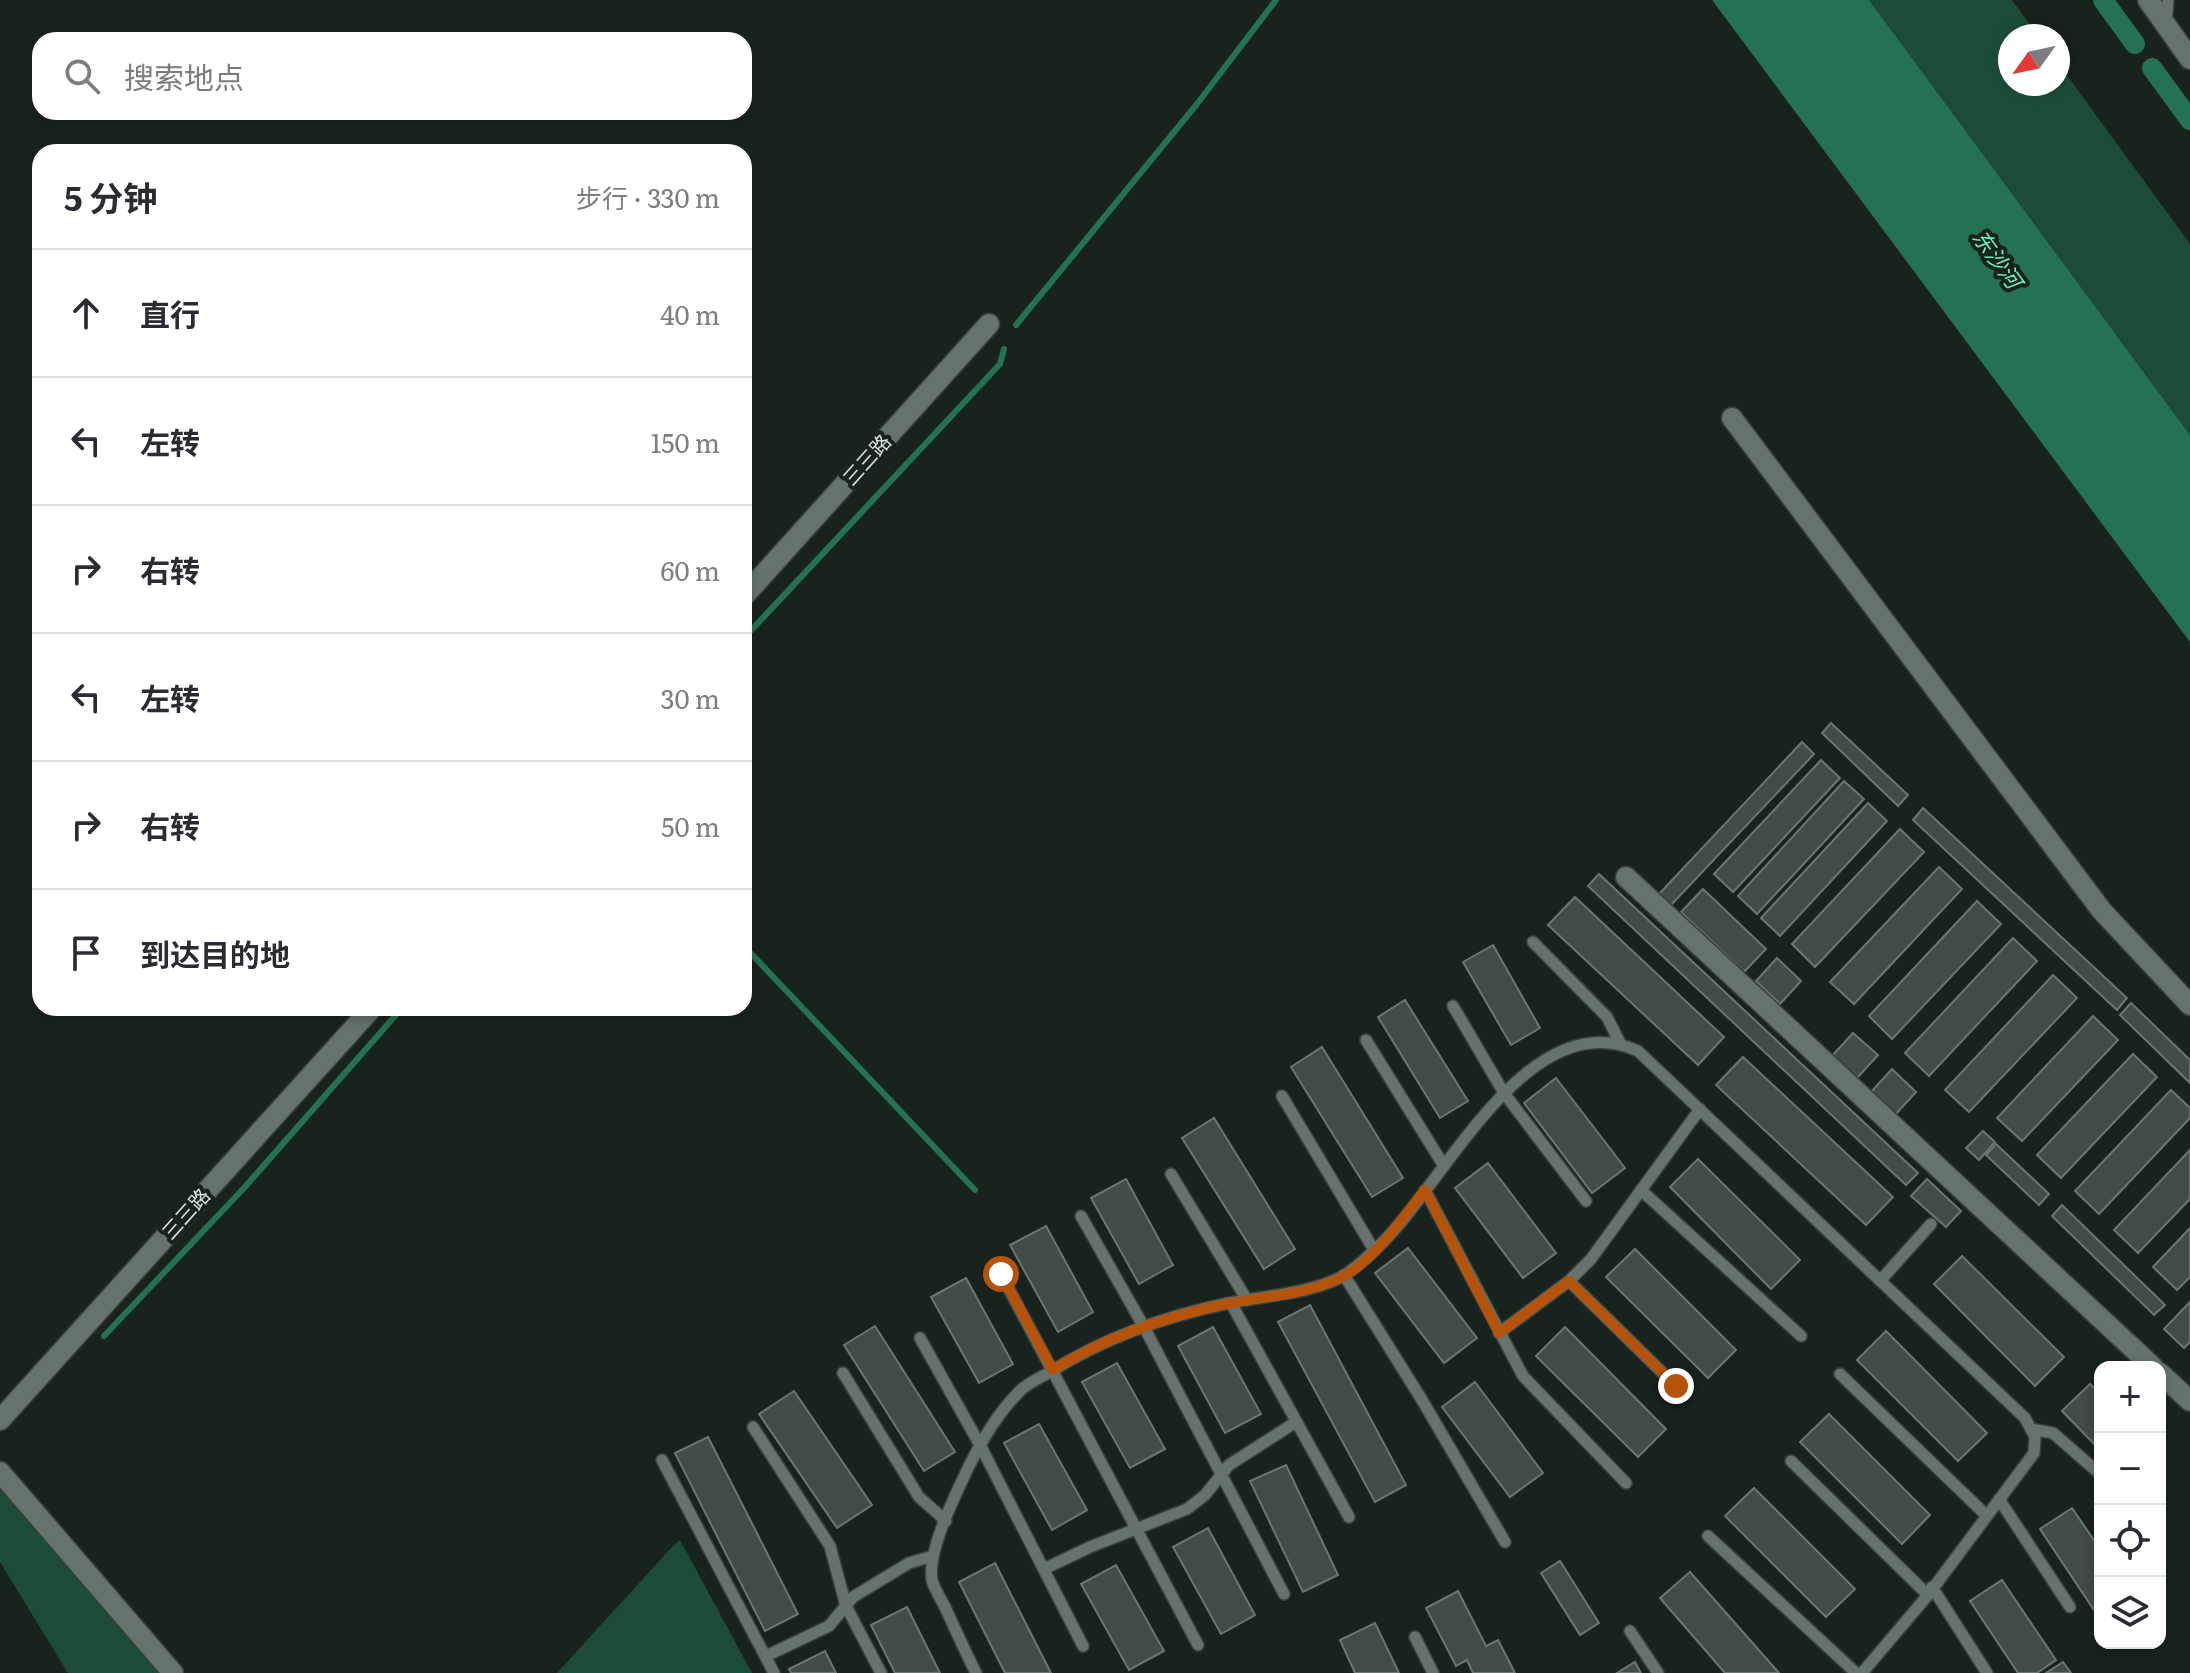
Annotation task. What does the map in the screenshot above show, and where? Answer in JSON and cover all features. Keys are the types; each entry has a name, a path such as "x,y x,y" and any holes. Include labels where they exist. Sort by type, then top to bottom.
{"street":[{"path":"2148,0 2190,59"},
{"name":"三三路","path":"752,587 989,324"},
{"path":"1732,418 2102,911 2190,1005"},
{"path":"1626,877 2147,1361"},
{"name":"三三路","path":"0,1420 365,1016"},
{"path":"2166,1379 2190,1401"},
{"path":"0,1472 173,1673"}],"lane":[{"path":"2166,25 2168,0"},
{"path":"1533,942 1607,1017 1620,1043"},
{"path":"1453,1006 1504,1093 1586,1201"},
{"path":"1366,1040 1444,1166"},
{"path":"976,1673 932,1581 933,1556 958,1490 989,1427 1021,1389 1076,1355 1144,1327 1231,1303 1310,1287 1344,1275 1374,1250 1504,1093 1532,1068 1566,1050 1594,1041 1620,1043 1638,1051 2025,1418 2035,1437 2034,1453 1930,1591 1862,1673"},
{"path":"1282,1096 1374,1250"},
{"path":"1499,1333 1569,1281 1591,1259 1700,1109"},
{"path":"1171,1174 1247,1300"},
{"path":"1425,1190 1523,1376 1626,1483"},
{"path":"1641,1190 1801,1336"},
{"path":"1081,1216 1144,1327 1284,1594"},
{"path":"1880,1281 1931,1224"},
{"path":"1001,1274 1198,1645"},
{"path":"1344,1275 1505,1542"},
{"path":"1569,1281 1676,1386"},
{"path":"1231,1303 1349,1517"},
{"path":"920,1338 980,1445 1083,1646"},
{"path":"843,1373 919,1497 946,1521"},
{"path":"1840,1374 1986,1515"},
{"path":"1044,1569 1187,1509 1205,1495 1229,1465 1296,1422"},
{"path":"753,1427 830,1546 846,1606 881,1673"},
{"path":"2031,1429 2053,1433 2094,1469"},
{"path":"662,1460 774,1673"},
{"path":"1791,1461 1930,1591 1987,1673"},
{"path":"1999,1499 2070,1607"},
{"path":"1708,1536 1856,1673"},
{"path":"766,1656 829,1626 853,1597 909,1563 933,1556"},
{"path":"1630,1631 1658,1673"},
{"path":"1415,1637 1433,1673"}],"shaded area":[{"path":"1869,0 2012,0 2029,24 1998,24 1998,96 2070,96 2070,79 2190,244 2190,435"},
{"path":"0,1485 160,1673 68,1673 0,1562"},
{"path":"680,1540 752,1673 557,1673 673,1546"}],"water":[{"name":"东沙河","path":"1712,0 1869,0 2190,435 2190,642"}],"building":[{"path":"1831,723 1908,795 1898,806 1822,733"},
{"path":"1802,742 1814,754 1671,905 1659,894"},
{"path":"1821,760 1840,778 1733,892 1714,874"},
{"path":"1844,781 1864,799 1757,914 1738,896"},
{"path":"1868,803 1887,821 1780,936 1761,918"},
{"path":"1923,808 2127,998 2117,1010 1913,820"},
{"path":"1900,829 1924,852 1815,967 1792,944"},
{"path":"1939,867 1962,889 1854,1004 1830,982"},
{"path":"1599,874 1918,1173 1906,1185 1588,886"},
{"path":"1703,889 1766,949 1744,972 1681,912"},
{"path":"1575,897 1724,1037 1698,1065 1548,925"},
{"path":"1977,901 2001,924 1892,1039 1869,1016"},
{"path":"2013,938 2037,961 1929,1076 1905,1053"},
{"path":"1493,945 1540,1028 1511,1045 1463,962"},
{"path":"1777,958 1801,981 1780,1004 1756,981"},
{"path":"2053,975 2077,998 1969,1112 1945,1090"},
{"path":"1405,1000 1468,1101 1440,1118 1378,1017"},
{"path":"2131,1003 2190,1060 2190,1083 2120,1015"},
{"path":"2093,1016 2118,1040 2022,1141 1997,1118"},
{"path":"1853,1033 1878,1055 1857,1078 1832,1056"},
{"path":"1322,1047 1403,1178 1372,1197 1291,1067"},
{"path":"2133,1054 2157,1077 2061,1178 2037,1155"},
{"path":"1743,1057 1893,1197 1866,1225 1716,1085"},
{"path":"1892,1069 1916,1092 1895,1115 1871,1092"},
{"path":"1556,1078 1625,1168 1592,1193 1524,1103"},
{"path":"2171,1090 2190,1108 2190,1118 2099,1214 2075,1191"},
{"path":"1214,1118 1295,1249 1264,1269 1182,1138"},
{"path":"1983,1131 1995,1142 1979,1160 1966,1148"},
{"path":"1996,1144 2049,1194 2039,1205 1986,1155"},
{"path":"2190,1150 2190,1199 2138,1253 2114,1230"},
{"path":"1698,1159 1800,1260 1771,1289 1670,1187"},
{"path":"1488,1163 1556,1253 1523,1278 1455,1188"},
{"path":"1126,1179 1173,1265 1139,1284 1091,1198"},
{"path":"1927,1179 1961,1211 1946,1227 1911,1196"},
{"path":"2062,1205 2165,1305 2154,1315 2052,1216"},
{"path":"1046,1226 1093,1312 1058,1332 1010,1245"},
{"path":"2190,1228 2190,1277 2177,1290 2153,1267"},
{"path":"1408,1248 1477,1338 1444,1363 1375,1273"},
{"path":"1635,1249 1736,1350 1708,1378 1606,1277"},
{"path":"1962,1256 2064,1357 2035,1386 1934,1284"},
{"path":"966,1278 1013,1364 979,1383 931,1297"},
{"path":"2190,1302 2190,1342 2184,1348 2164,1329"},
{"path":"1310,1305 1406,1485 1375,1502 1278,1322"},
{"path":"875,1326 955,1452 924,1471 844,1345"},
{"path":"1213,1327 1261,1414 1225,1433 1178,1346"},
{"path":"1565,1327 1666,1429 1638,1457 1536,1356"},
{"path":"1886,1331 1987,1433 1958,1461 1857,1360"},
{"path":"1117,1363 1165,1449 1130,1468 1082,1382"},
{"path":"1475,1382 1543,1473 1510,1497 1442,1407"},
{"path":"2090,1384 2094,1388 2094,1444 2062,1411"},
{"path":"794,1391 872,1505 837,1528 759,1414"},
{"path":"1829,1414 1930,1515 1902,1544 1800,1442"},
{"path":"1039,1424 1087,1510 1052,1530 1004,1443"},
{"path":"708,1437 798,1614 765,1631 675,1453"},
{"path":"1286,1465 1338,1575 1303,1592 1250,1481"},
{"path":"1754,1488 1855,1589 1826,1617 1725,1516"},
{"path":"2072,1508 2094,1540 2094,1610 2040,1529"},
{"path":"1208,1528 1255,1615 1221,1634 1173,1547"},
{"path":"1560,1561 1599,1623 1580,1635 1541,1573"},
{"path":"995,1563 1051,1673 1005,1673 959,1582"},
{"path":"1116,1565 1164,1651 1129,1670 1081,1584"},
{"path":"1690,1572 1779,1673 1725,1673 1660,1598"},
{"path":"2002,1580 2056,1660 2037,1673 2018,1673 1970,1601"},
{"path":"1458,1591 1486,1646 1498,1640 1515,1673 1473,1673 1467,1660 1456,1666 1426,1608"},
{"path":"907,1607 940,1673 895,1673 871,1625"},
{"path":"1375,1623 1399,1673 1355,1673 1340,1640"},
{"path":"825,1651 836,1673 791,1673 789,1669"},
{"path":"1635,1662 1641,1673 1617,1673"},
{"path":"2063,1662 2071,1673 2046,1673"}],"waterway":[{"path":"1016,325 1197,104 1276,0"},
{"path":"2103,0 2135,44"},
{"path":"2152,68 2190,120"},
{"path":"752,629 1000,364 1004,349"},
{"path":"752,954 975,1190"},
{"path":"104,1336 244,1188 395,1016"}],"route":[{"path":"1001,1274 1053,1370 1076,1355 1134,1329 1215,1306 1336,1280 1354,1269 1385,1240 1425,1190 1499,1333 1569,1281 1676,1386"}]}
